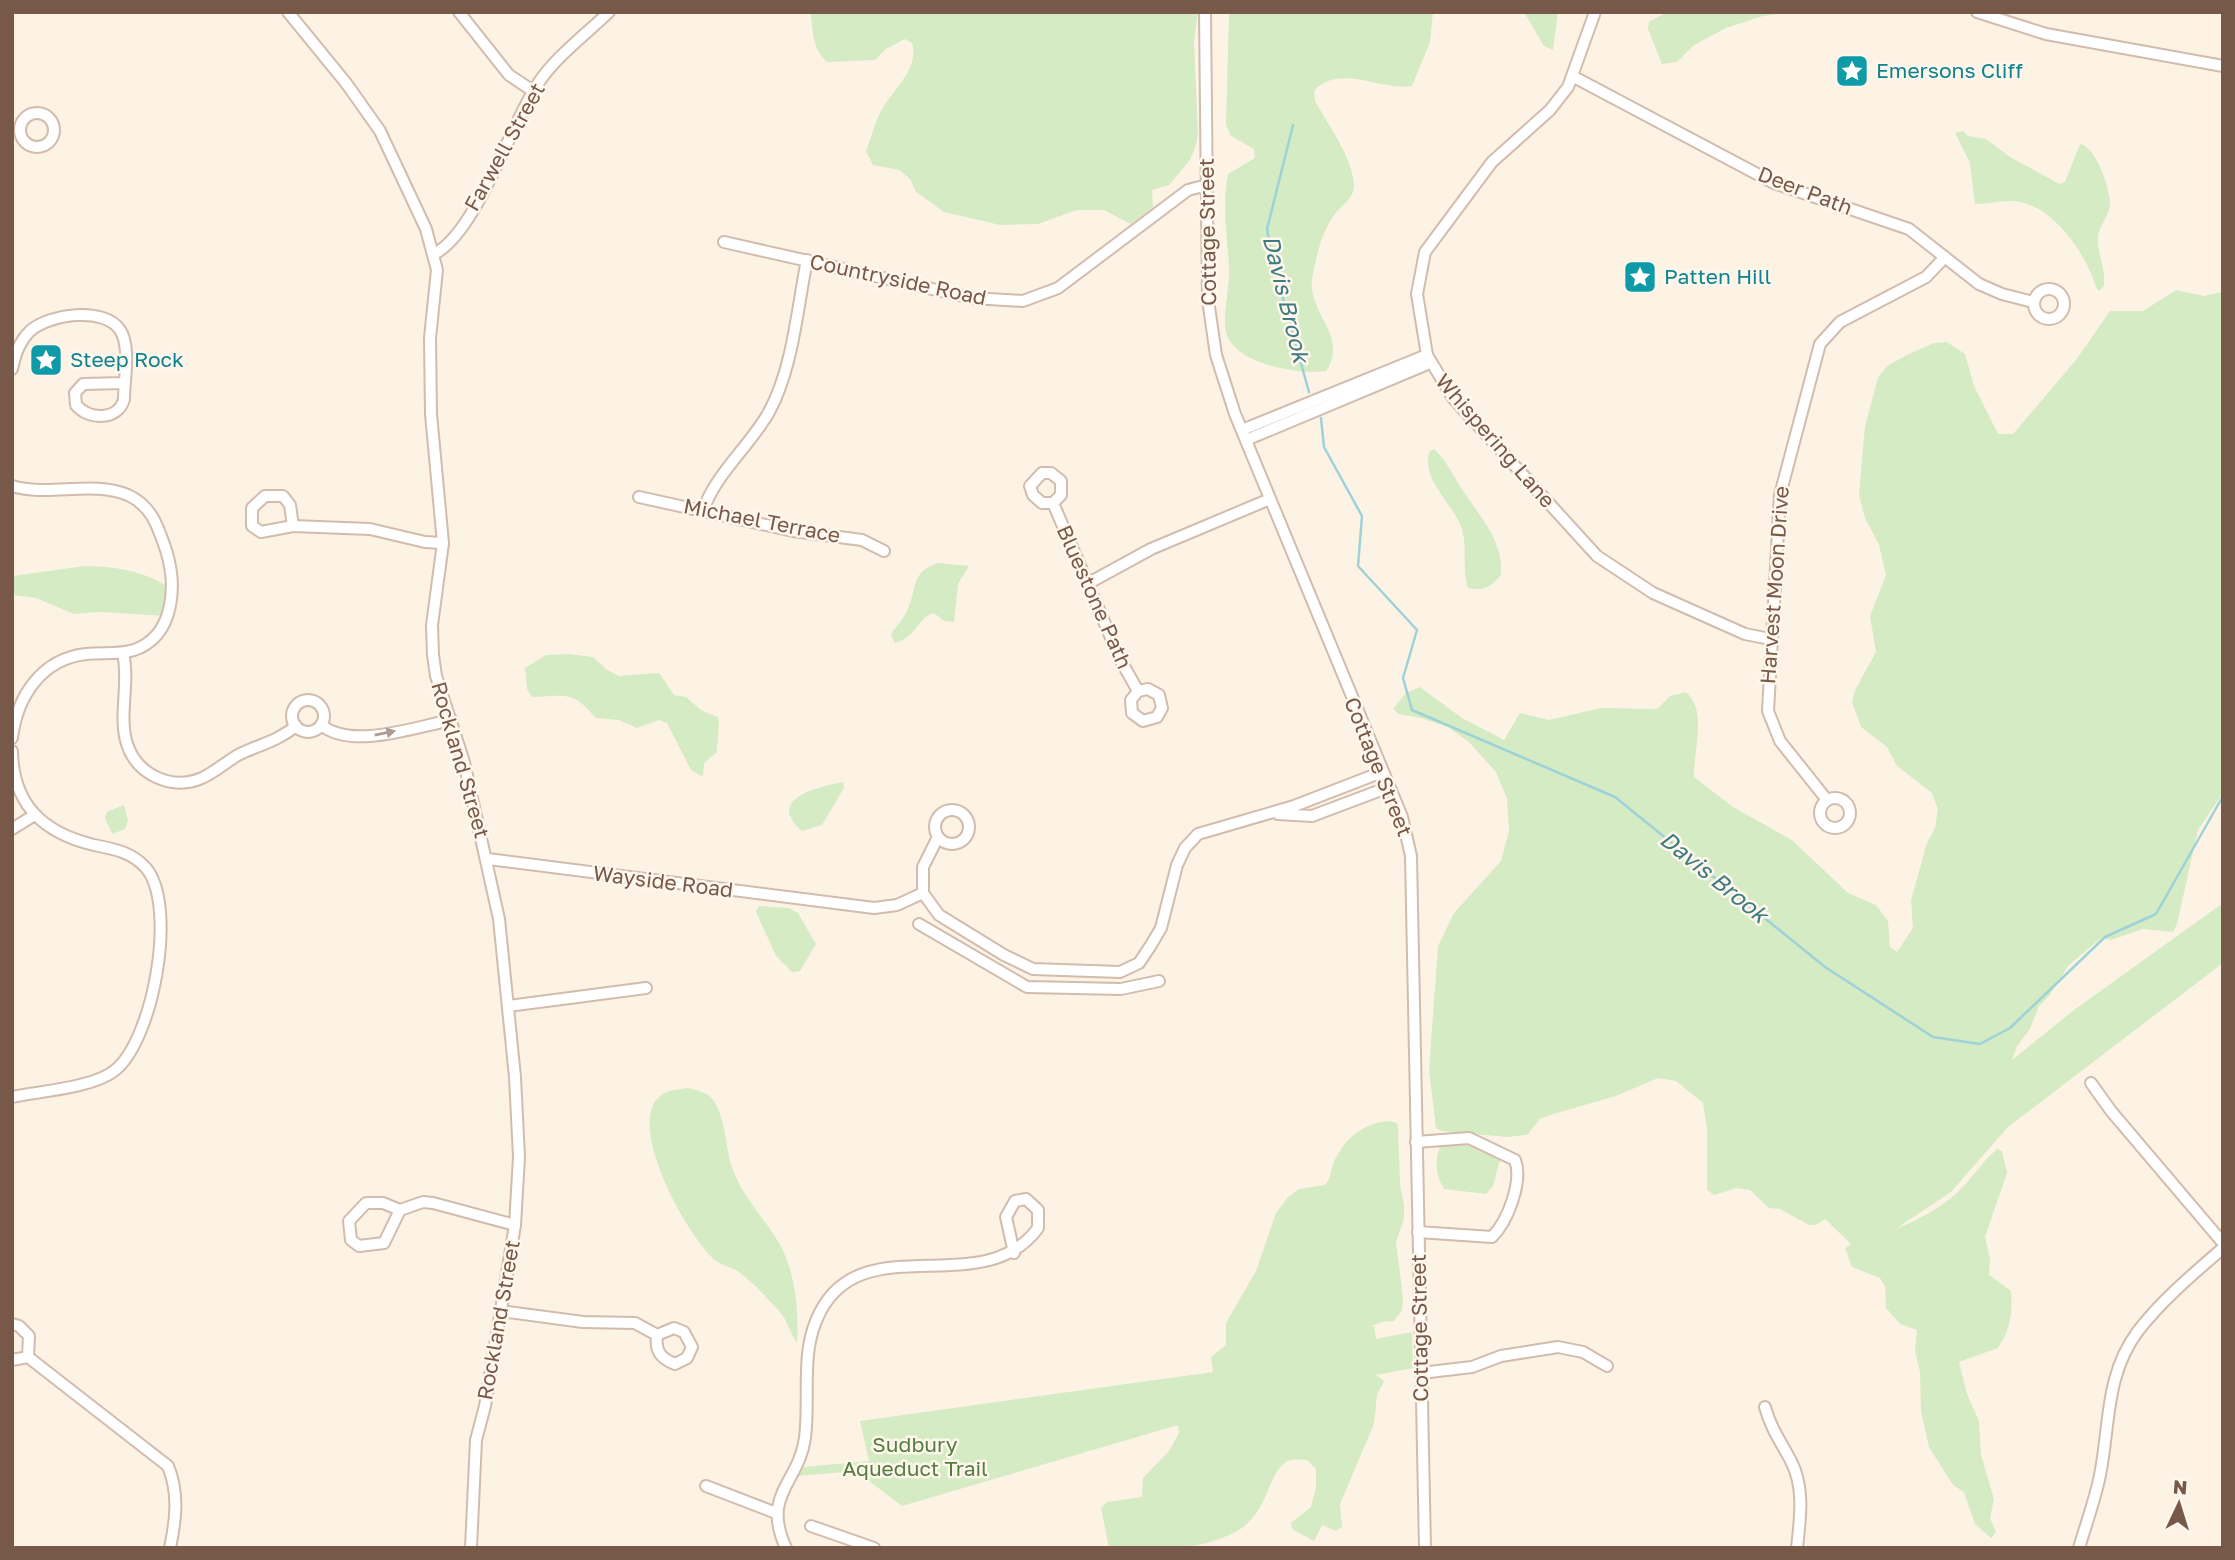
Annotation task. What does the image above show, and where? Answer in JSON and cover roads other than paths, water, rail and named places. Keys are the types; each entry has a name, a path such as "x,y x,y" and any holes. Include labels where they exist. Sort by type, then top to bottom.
{"street":[{"name":"Rockland Street","path":"288,12 346,83 380,131 426,229 434,254 437,283 430,338 431,414 443,543 432,638 436,676 452,720 488,859 499,919 519,1157 515,1225 485,1406 476,1440 471,1548"},
{"path":"459,12 509,75 533,91"},
{"name":"Farwell Street","path":"434,254 449,243 480,198 533,91 554,64 609,12"},
{"name":"Cottage Street","path":"1205,12 1210,320 1221,373 1406,830 1411,856 1425,1548"},
{"name":"Whispering Lane","path":"1595,12 1574,77 1550,110 1484,172 1426,252 1418,294 1428,359 1453,398 1585,544 1610,566 1665,598 1745,634 1770,639"},
{"path":"1977,12 2056,36 2223,66"},
{"name":"Deer Path","path":"1574,77 1774,183 1909,229 1979,284 2002,294 2033,302"},
{"name":"Countryside Road","path":"724,242 972,298 1023,301 1058,288 1188,190 1207,185"},
{"name":"Harvest Moon Drive","path":"1826,800 1787,753 1770,722 1770,639 1782,482 1820,344 1840,322 1926,277 1945,257"},
{"path":"703,510 709,496 764,421 776,397 807,260"},
{"path":"12,369 22,340 41,323 61,317 101,317 114,323 123,335 124,383 124,403 117,413 89,414 76,405 75,393 83,384 124,383"},
{"path":"1244,435 1428,359"},
{"path":"12,486 124,494 139,501 150,512 172,571 172,592 166,619 151,640 123,653 78,655 43,672 24,694 17,711 12,738"},
{"path":"293,526 290,505 283,496 265,496 252,508 251,520 256,530 268,532 293,526 382,530 425,542 443,543"},
{"name":"Michael Terrace","path":"639,497 793,531 862,540 884,551"},
{"path":"1087,584 1151,549 1270,499"},
{"name":"Bluestone Path","path":"1052,503 1121,661 1138,691"},
{"path":"123,653 127,677 126,739 135,760 156,778 178,783 200,779 234,757 281,738 296,726"},
{"path":"309,700 323,709 321,725 311,732 296,726 293,710 298,704 309,700"},
{"path":"321,725 336,735 357,738 452,720"},
{"path":"12,751 16,785 33,816 55,832 125,852 145,867 158,888 161,902 160,951 153,994 124,1062 104,1078 12,1097"},
{"path":"938,837 923,867 923,893 939,915 1033,969 1120,972 1139,963 1161,928 1176,867 1185,848 1198,834 1271,813 1382,772"},
{"path":"1271,813 1312,816 1389,787"},
{"path":"12,829 33,816"},
{"name":"Wayside Road","path":"488,859 653,882 838,903 897,905 923,893"},
{"path":"919,924 961,951 1027,987 1068,990 1132,987 1159,981"},
{"path":"961,951 971,935"},
{"path":"1129,967 1132,987"},
{"path":"1027,987 1033,969"},
{"path":"508,1006 646,988"},
{"path":"2079,1548 2100,1474 2108,1401 2119,1367 2137,1332 2184,1282 2223,1246 2091,1083"},
{"path":"1416,1142 1469,1138 1516,1160 1519,1176 1503,1221 1492,1237 1418,1233"},
{"path":"786,1548 776,1513 786,1480 805,1440 810,1339 826,1303 848,1282 866,1272 898,1265 977,1265 1014,1253 1038,1228 1038,1210 1026,1199 1015,1201 1006,1217 1014,1253"},
{"path":"400,1210 384,1243 359,1246 351,1240 349,1221 366,1203 383,1203 400,1210 423,1202 433,1203 515,1225"},
{"path":"500,1311 583,1322 635,1323 657,1335"},
{"path":"12,1324 19,1326 29,1336 28,1357"},
{"path":"1421,1373 1472,1367 1501,1356 1558,1347 1584,1352 1607,1366"},
{"path":"12,1360 28,1357 168,1466 176,1485 170,1548"},
{"path":"1765,1407 1771,1429 1792,1463 1799,1483 1801,1513 1797,1548"},
{"path":"706,1486 776,1513"},
{"path":"811,1526 874,1548"}],"waterway":[{"name":"Davis Brook","path":"1293,125 1267,229 1274,266 1309,392"},
{"name":"Davis Brook","path":"1321,418 1324,447 1362,516 1358,566 1417,630 1403,678 1412,710 1615,797 1825,967 1933,1037 1980,1044 2010,1028 2105,937 2156,914 2223,796"}],"place":[{"name":"Emersons Cliff","path":"1852,71"},
{"name":"Patten Hill","path":"1640,277"},
{"name":"Steep Rock","path":"46,360"}],"park label":[{"name":"Sudbury Aqueduct Trail","path":"915,1457"}]}
